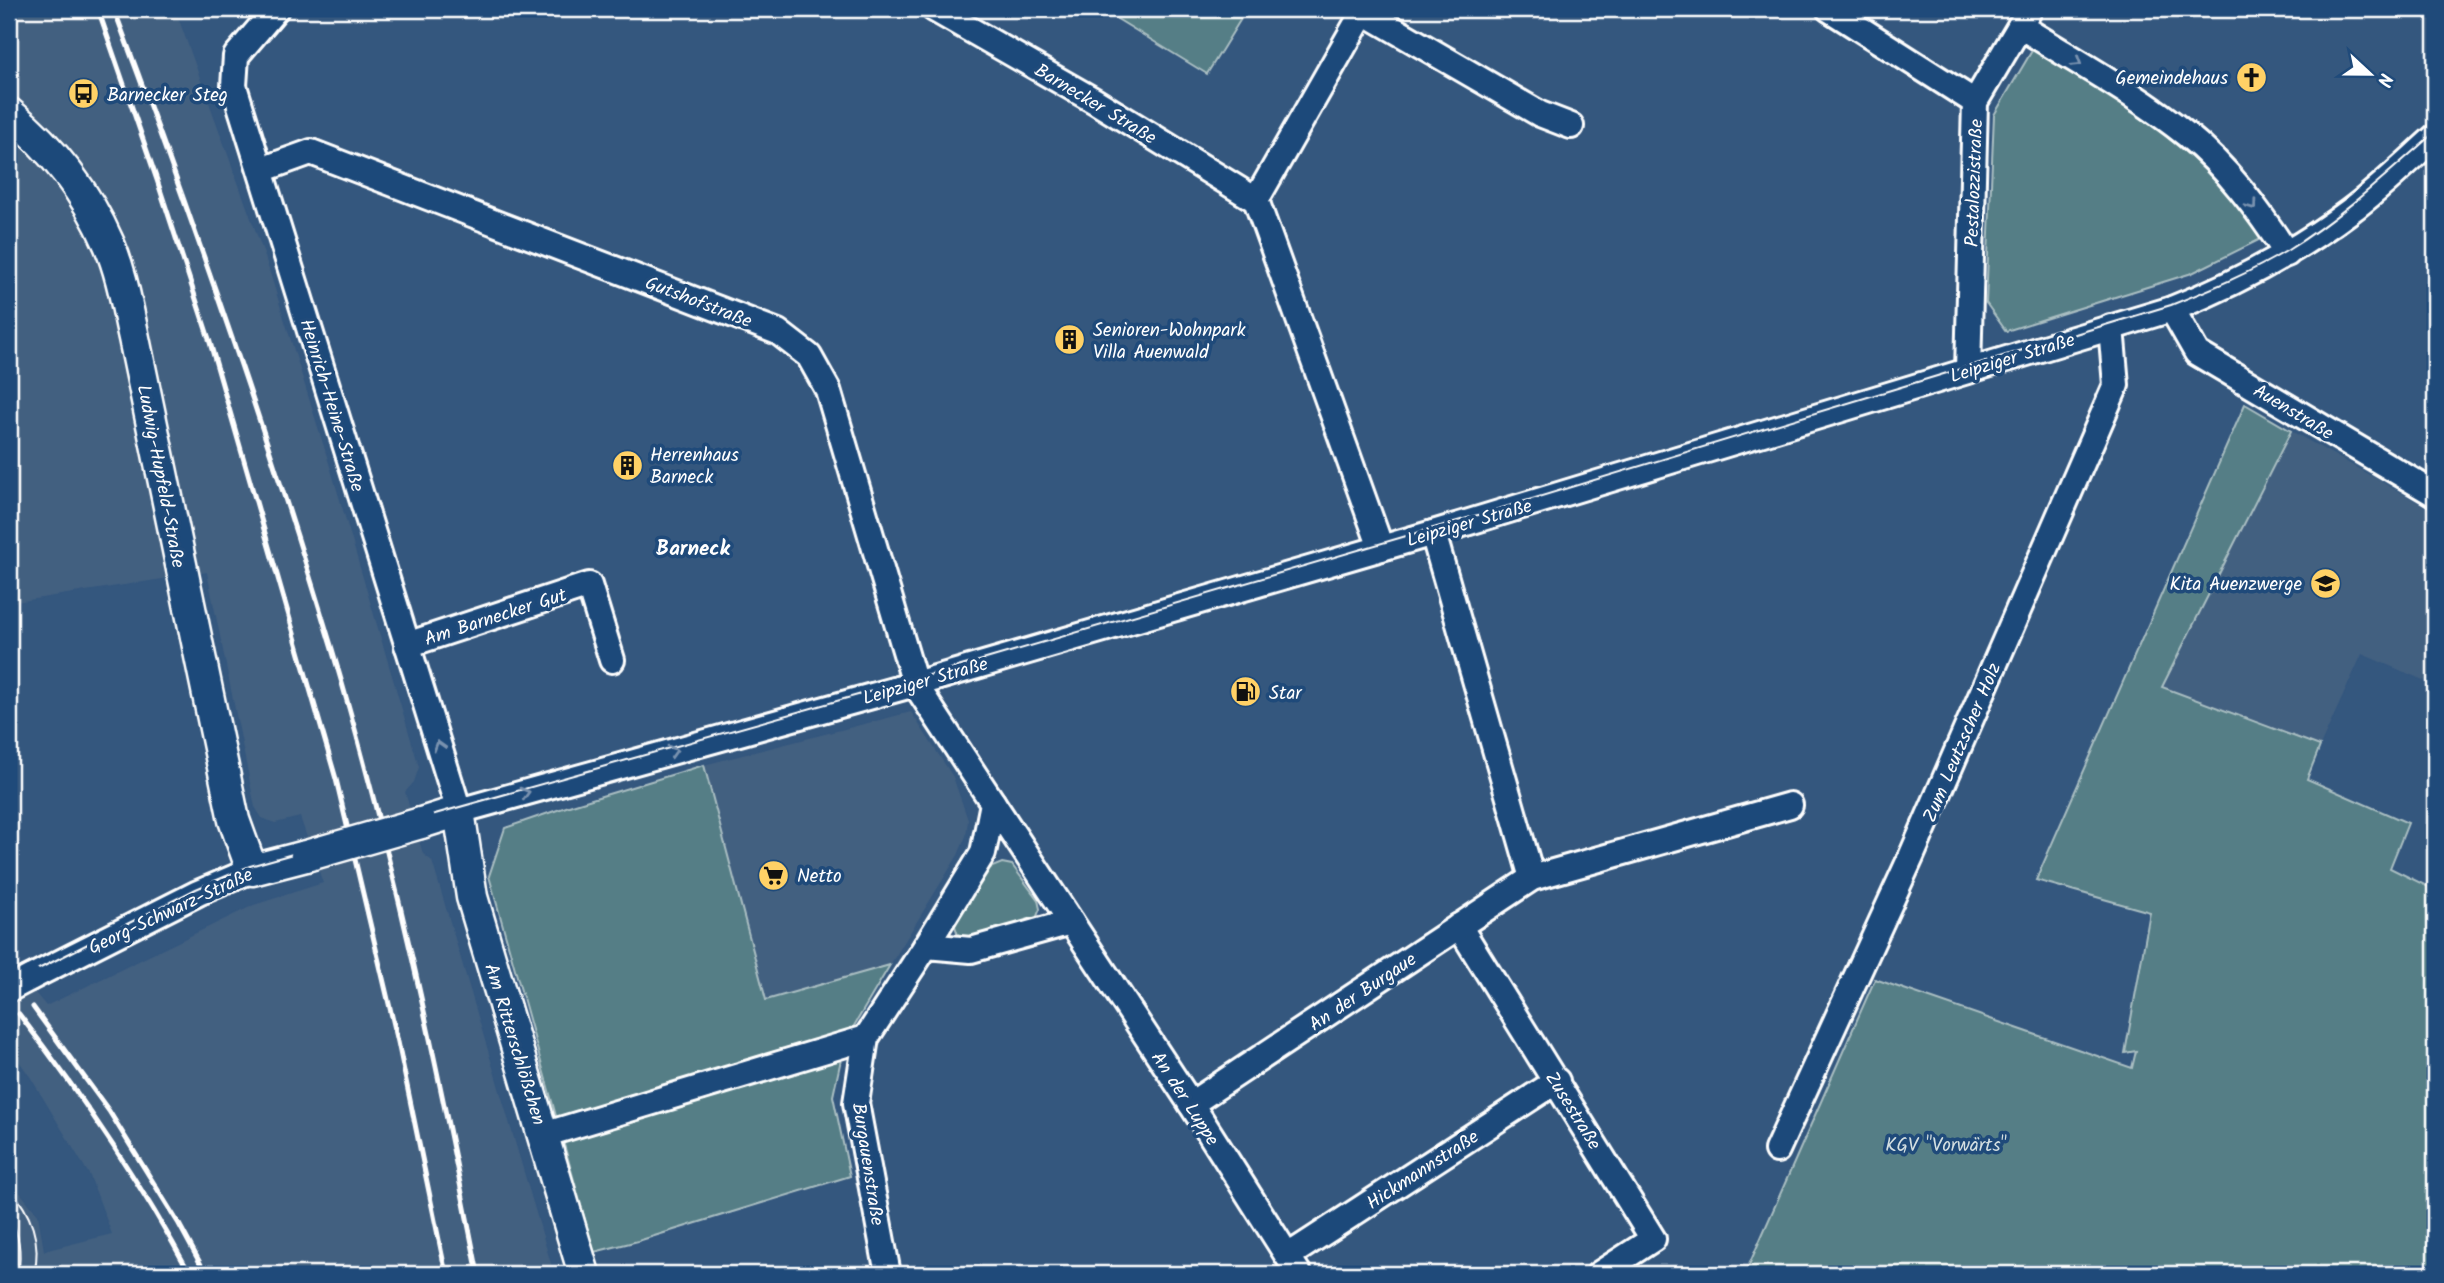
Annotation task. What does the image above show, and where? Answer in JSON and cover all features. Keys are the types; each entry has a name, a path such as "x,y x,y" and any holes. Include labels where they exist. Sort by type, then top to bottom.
{"main road":[{"name":"Ludwig-Hupfeld-Straße","path":"9,113 60,162 91,209 110,245 125,296 234,820 251,870"},
{"name":"Georg-Schwarz-Straße","path":"251,870 459,811"},
{"name":"Am Ritterschlößchen","path":"459,811 472,897 584,1274"}],"street":[{"name":"Heinrich-Heine-Straße","path":"276,9 236,56 234,86 459,811"},
{"name":"Barnecker Straße","path":"934,9 1095,101 1256,200"},
{"path":"1829,9 1975,102"},
{"path":"1381,548 1256,200 1365,10 1540,114 1571,126"},
{"path":"2025,17 2189,136 2247,197 2287,254"},
{"name":"Pestalozzistraße","path":"1968,371 1975,102 2025,17"},
{"name":"Leipziger Straße","path":"459,811 915,684 1433,533 2172,309 2223,289 2287,254 2351,210 2435,137"},
{"name":"Gutshofstraße","path":"261,170 311,152 778,331 809,356 828,390 915,684"},
{"name":"Auenstraße","path":"2172,309 2197,353 2435,494"},
{"name":"Zum Leutzscher Holz","path":"1777,1150 1911,857 2116,385 2110,327"},
{"path":"1433,533 1532,878"},
{"name":"Am Barnecker Gut","path":"407,645 589,585 612,660"},
{"path":"915,684 1071,922 971,950 926,946"},
{"name":"Burgauenstraße","path":"888,1274 856,1103 866,1038 983,853 993,803"},
{"name":"An der Burgaue","path":"1191,1104 1532,878 1790,805"},
{"name":"Georg-Schwarz-Straße","path":"19,984 198,893 251,870"},
{"name":"An der Luppe","path":"1071,922 1293,1265"},
{"name":"Zusestraße","path":"1459,926 1653,1239 1599,1274"},
{"path":"543,1135 866,1038"},
{"name":"Hickmannstraße","path":"1293,1265 1557,1081"}],"shaded area":[{"path":"9,9 175,9 265,257 329,463 419,767 414,782 405,792 423,854 432,861 554,1274 9,1274 9,1179 38,1215 44,1251 112,1234 90,1176 31,1078 9,1047 9,962 46,1006 254,905 323,883 300,817 275,823 262,818 255,807 207,572 9,603"},
{"name":"Kita Auenzwerge","path":"2291,431 2435,512 2435,685 2362,654 2320,746 2162,687"},
{"path":"911,712 953,777 968,820 966,836 958,855 890,965 766,1001 704,765"}],"green space":[{"path":"1101,9 1247,9 1207,74"},
{"path":"2033,49 2135,113 2183,150 2231,197 2261,239 2192,273 2006,331 1986,303 1994,115"},
{"name":"KGV \"Vorwärts\"","path":"2245,404 2291,431 2162,687 2320,746 2307,779 2408,823 2390,868 2435,890 2435,1274 1745,1274 1875,979 2132,1068 2136,1051 2125,1053 2150,912 2036,880"},
{"path":"704,765 766,1000 890,965 845,1041 833,1096 850,1176 594,1252 489,876 505,828"},
{"path":"1002,863 1012,865 1038,900 1040,909 1035,921 974,940 959,938 955,926 957,915 985,870"}],"tram line":[{"path":"9,984 196,889 250,866 986,659 1512,505 2171,305 2245,273 2308,237 2382,179 2435,132"},
{"path":"9,1188 17,1197 33,1228 37,1250 34,1274"},
{"path":"9,1214 19,1243 18,1274"}],"railway":[{"path":"98,9 209,339 336,779 398,1042 446,1274"},
{"path":"114,9 228,327 332,649 394,881 478,1274"},
{"path":"33,1007 109,1111 179,1224 206,1274"},
{"path":"19,1014 110,1141 190,1274"}],"place":[{"name":"Gemeindehaus","path":"2251,77"},
{"name":"Barnecker Steg","path":"84,94"},
{"name":"Senioren-Wohnpark Villa Auenwald","path":"1070,340"},
{"name":"Herrenhaus Barneck","path":"627,465"},
{"name":"Kita Auenzwerge","path":"2325,583"},
{"name":"Star","path":"1246,692"},
{"name":"Netto","path":"774,875"}],"district":[{"name":"Barneck","path":"693,548"}]}
